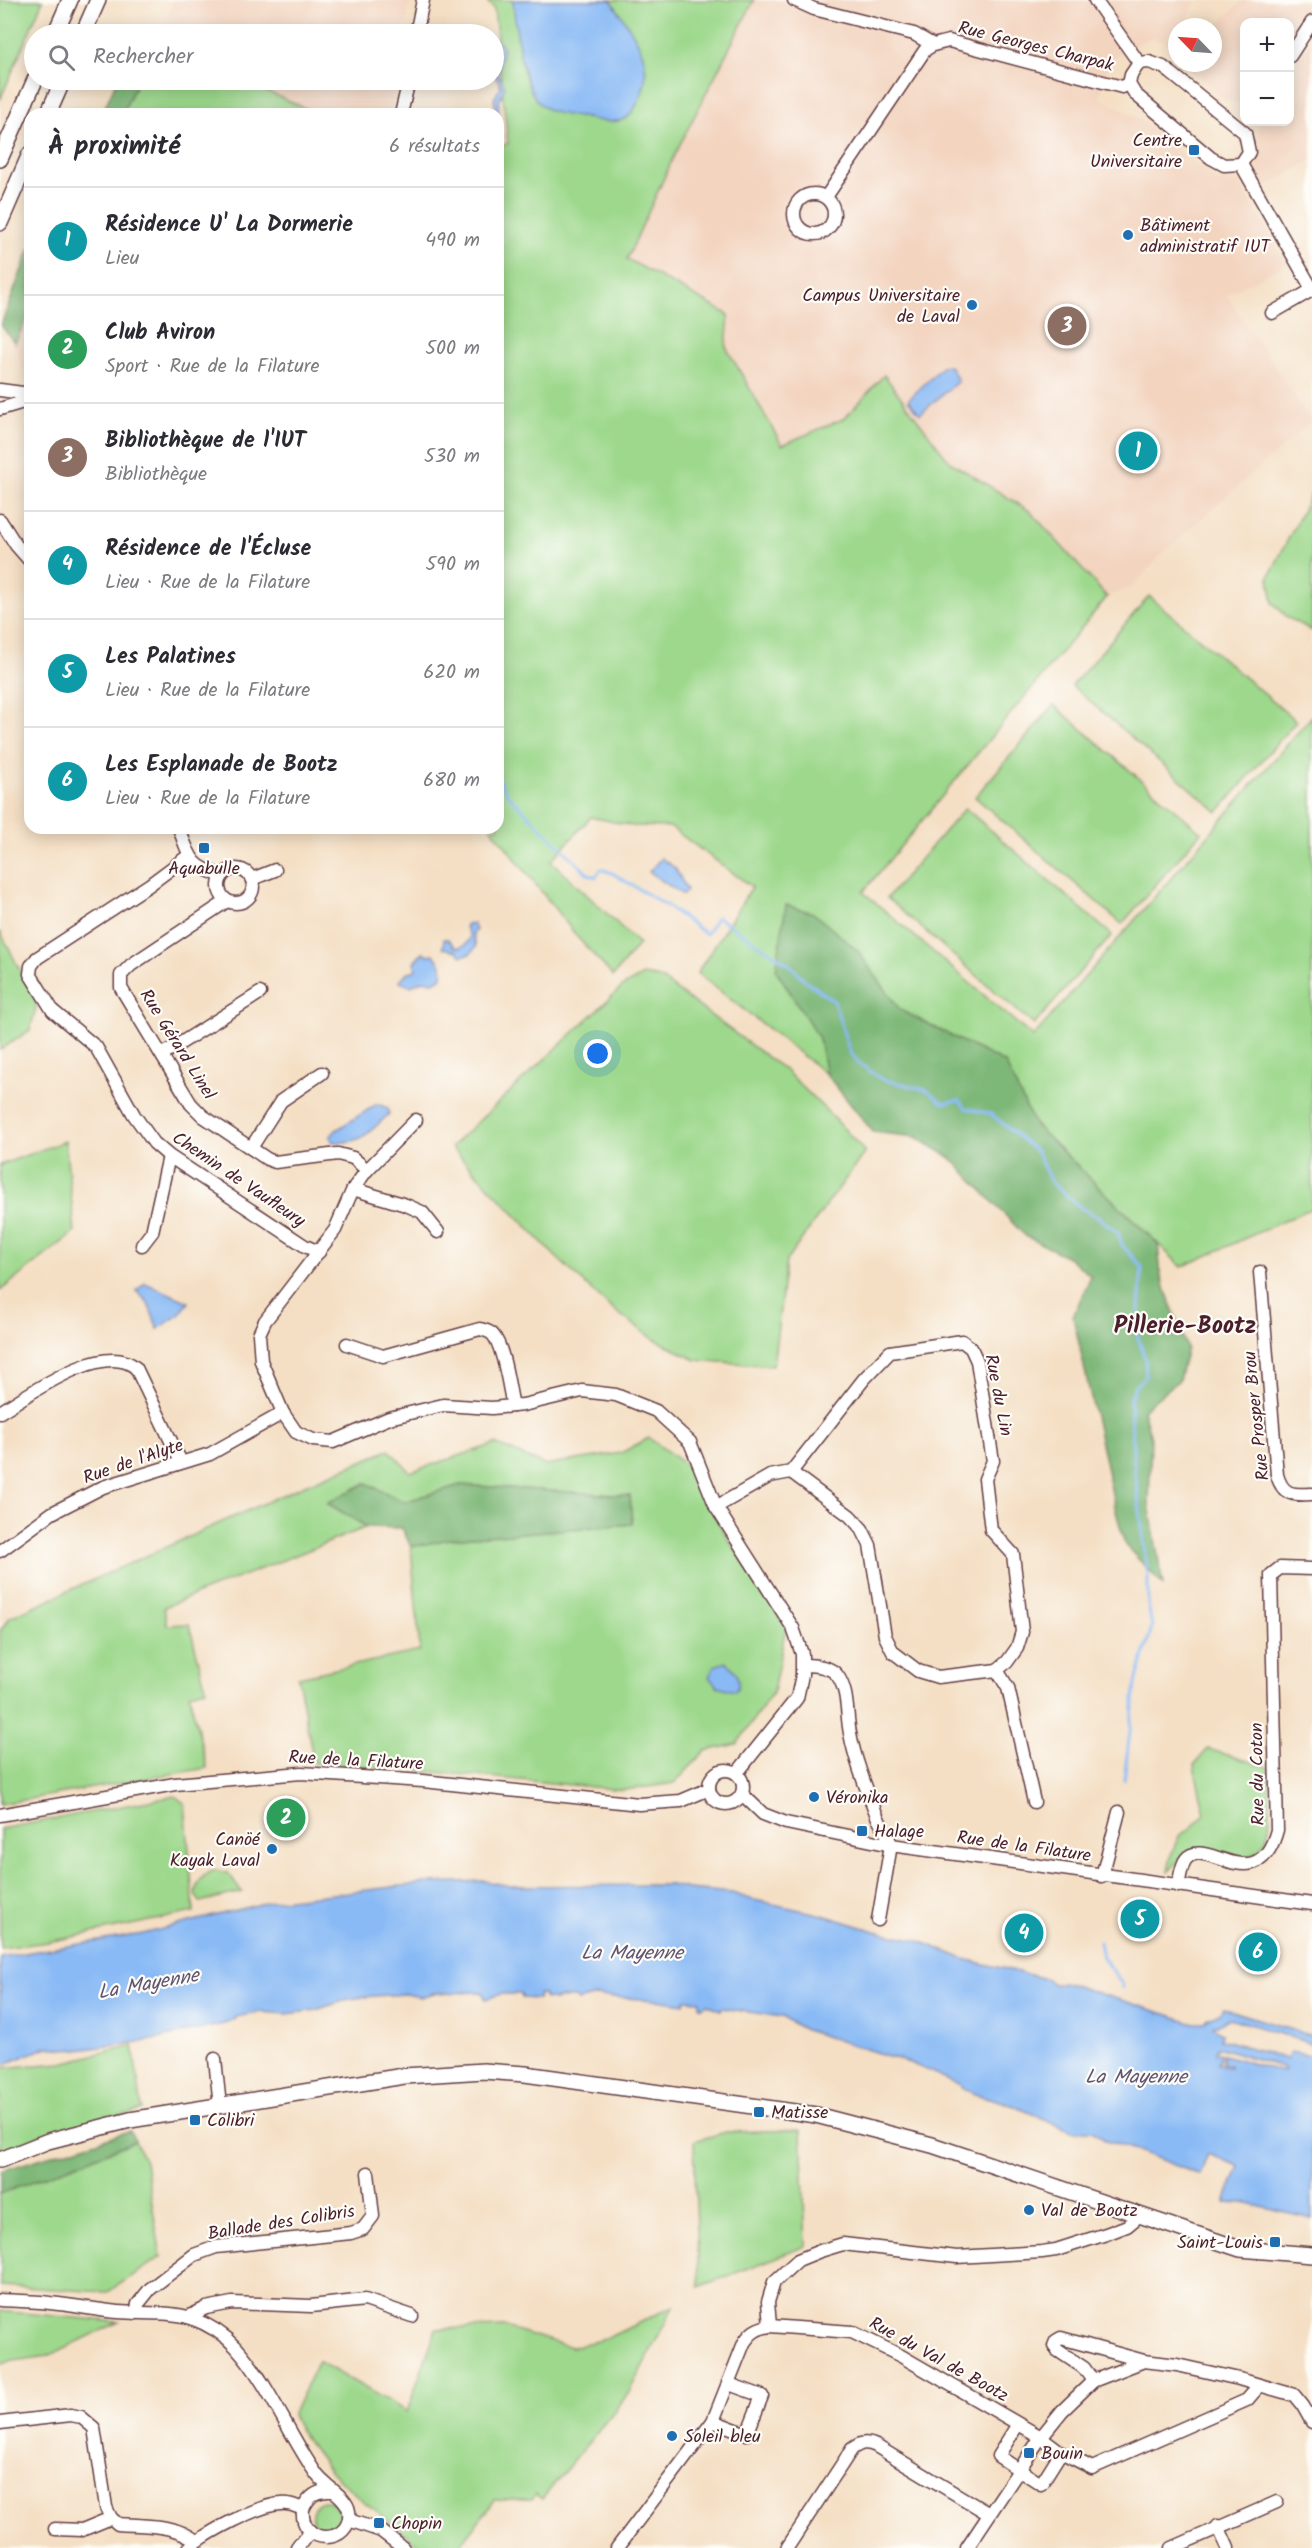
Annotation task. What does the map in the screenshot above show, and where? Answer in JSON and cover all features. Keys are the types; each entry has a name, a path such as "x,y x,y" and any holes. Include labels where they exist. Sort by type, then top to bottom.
{"main road":[{"path":"59,24 70,0"},
{"path":"87,24 98,0"},
{"path":"0,159 31,90"},
{"path":"51,108 59,90"},
{"path":"0,223 24,168"},
{"path":"0,2160 48,2141 130,2120 404,2076 484,2071 580,2080 816,2115 932,2145 1240,2249 1312,2255"}],"street":[{"path":"418,24 423,0"},
{"name":"Rue Georges Charpak","path":"794,0 814,9 914,34 933,45"},
{"path":"1095,0 1139,63"},
{"path":"1294,50 1312,22"},
{"name":"Rue Georges Charpak","path":"826,197 925,50 933,45 949,41 1122,87 1129,84"},
{"path":"1139,63 1149,62 1163,67 1240,124"},
{"path":"1139,63 1131,75 1129,84 1140,98 1211,158 1224,165 1241,164"},
{"path":"402,108 407,90"},
{"path":"1241,164 1249,152 1242,126"},
{"path":"1241,164 1312,289 1272,313"},
{"path":"0,390 24,393"},
{"path":"0,409 24,402"},
{"path":"0,520 24,554"},
{"path":"181,834 188,856 204,869 223,875 238,869 248,873 254,888 248,899 238,904 226,901 222,897 219,885 223,875"},
{"name":"Chemin de Vaufleury","path":"188,856 149,885 37,958 31,966 30,974 53,1011 96,1047 134,1115 154,1143 169,1156 305,1246 319,1252"},
{"path":"252,879 275,870"},
{"name":"Rue Gérard Linel","path":"226,901 131,965 121,975 121,988 191,1104 200,1113 275,1162 338,1154 352,1158 367,1170"},
{"path":"162,1055 260,993"},
{"path":"251,1148 281,1101 322,1073"},
{"path":"416,1120 367,1170 353,1189 335,1230 265,1321 260,1334 261,1360 283,1413 296,1432 313,1440 333,1442 389,1418 443,1406 492,1408 513,1406 582,1390 616,1395 656,1411 690,1442 716,1507 793,1628 799,1642 803,1665 797,1698 737,1773"},
{"path":"142,1245 152,1232 169,1156"},
{"path":"353,1189 406,1204 422,1212 438,1233"},
{"name":"Rue Prosper Brou","path":"1260,1272 1277,1475 1285,1491 1299,1495 1312,1494"},
{"path":"347,1344 383,1356 480,1329 486,1330 493,1334 499,1348 513,1406"},
{"name":"Rue du Lin","path":"792,1472 864,1379 890,1352 962,1341 971,1348 976,1361 993,1461 985,1479 991,1530 1013,1554 1022,1632 1017,1648 1007,1662 997,1670"},
{"path":"0,1412 54,1379 86,1365 116,1359 129,1362 136,1368 181,1462"},
{"name":"Rue de l'Alyte","path":"1,1549 52,1513 103,1487 210,1454 283,1413"},
{"path":"716,1507 770,1476 792,1472 850,1516 862,1529 870,1545 885,1636 893,1652 918,1671 938,1677 997,1670 1008,1688 1034,1802"},
{"name":"Rue du Coton","path":"1178,1886 1184,1860 1190,1854 1205,1853 1237,1864 1252,1862 1263,1857 1273,1845 1277,1830 1271,1575 1280,1568 1312,1569"},
{"path":"803,1665 833,1670 839,1677 844,1690 850,1733 857,1758 878,1818 891,1845 878,1920"},
{"path":"720,1771 737,1773 743,1782 742,1794 736,1801 722,1803 714,1798 710,1789 712,1778 720,1771"},
{"name":"Rue de la Filature","path":"0,1815 175,1784 301,1773 423,1781 639,1804 681,1802 710,1789"},
{"name":"Rue de la Filature","path":"742,1794 764,1814 786,1824 891,1845 1312,1904"},
{"path":"1102,1876 1119,1812"},
{"path":"215,2059 220,2106"},
{"name":"Ballade des Colibris","path":"136,2313 138,2304 150,2289 194,2255 216,2247 351,2233 363,2229 373,2216 368,2173"},
{"path":"617,2548 713,2421 744,2343 750,2334 759,2328 770,2326 768,2302 774,2282 798,2260 820,2250 843,2244 957,2257 1042,2252 1056,2250 1106,2234 1127,2226 1139,2216"},
{"path":"0,2300 188,2317 205,2324 237,2348 282,2415 317,2475 331,2491 344,2499 349,2512 349,2520 331,2543 310,2531 303,2521 303,2509 310,2497 316,2493 331,2491"},
{"path":"188,2317 206,2308 232,2303 311,2306 365,2300 412,2316"},
{"name":"Rue du Val de Bootz","path":"770,2326 852,2332 902,2356 1041,2437 1087,2467 1098,2466 1247,2400 1260,2385"},
{"path":"1093,2382 1084,2368 1057,2350 1054,2346 1056,2341 1061,2338 1144,2361 1177,2365 1260,2385 1298,2398 1312,2422"},
{"path":"967,2548 1018,2469 1062,2411 1093,2382 1144,2361"},
{"path":"713,2421 747,2434 762,2396 729,2384"},
{"path":"0,2423 71,2415 87,2421 94,2428 106,2507 111,2518 118,2524 180,2531 187,2533 193,2545 262,2508 282,2504 303,2509"},
{"name":"Rue du Val de Bootz","path":"1018,2424 998,2456 1041,2484 1061,2452"},
{"path":"787,2548 852,2449 860,2444 869,2443 876,2446 989,2514"},
{"path":"316,2493 317,2475"},
{"path":"1172,2548 1277,2502"},
{"path":"55,2529 82,2530 111,2518"},
{"path":"349,2520 381,2531 403,2548"},
{"path":"1218,2526 1228,2548"},
{"path":"297,2548 310,2531"}],"shaded area":[{"path":"174,0 410,0 406,24 163,24"},
{"name":"Campus Universitaire de Laval","path":"754,0 1196,0 1188,18 1168,18 1168,44 1150,38 1115,56 1107,71 1100,97 1141,120 1216,180 1239,181 1287,264 1226,295 1312,421 1165,551 1132,587 1107,597 1030,511 950,462 885,375 845,418 782,445 726,347 729,315 626,259 673,158"},
{"path":"1243,0 1312,0 1312,8 1294,32 1294,18 1240,18 1240,103 1238,104 1226,100 1191,72 1222,72 1222,20"},
{"path":"1312,39 1312,160 1264,188 1256,165 1259,126 1294,126 1294,68"},
{"path":"263,90 395,90 391,108 305,108"},
{"path":"24,324 24,374 15,343"}],"green space":[{"path":"0,0 43,0 33,24 24,24 24,44 0,100"},
{"path":"486,0 754,0 673,158 627,259 729,315 726,347 782,445 845,418 884,375 950,462 1030,511 1107,597 863,892 1033,1037 1312,716 1312,1208 1182,1267 1034,1124 1005,1063 900,1010 857,950 776,970 819,1038 826,1074 697,973 752,887 670,827 633,826 591,817 551,861 639,944 613,976 579,939 496,834 504,834 504,145 508,144 502,90 504,24 496,24 494,8"},
{"path":"113,90 133,90 125,108 105,108"},
{"path":"133,90 263,90 305,108 125,108"},
{"path":"24,264 24,324 15,343 1,325"},
{"path":"1312,492 1312,631 1288,618 1273,603 1269,577"},
{"path":"1149,596 1296,721 1218,812 1072,686"},
{"path":"1054,705 1201,832 1122,924 975,797"},
{"path":"965,808 1112,935 1034,1025 887,898"},
{"path":"786,905 813,913 857,950 900,1010 1005,1063 1034,1124 1158,1244 1161,1277 1187,1348 1179,1380 1143,1410 1151,1438 1149,1505 1163,1585 1125,1545 1115,1507 1073,1316 1091,1276 1068,1257 1025,1236 951,1158 916,1137 873,1132 826,1074 819,1038 776,970"},
{"path":"0,931 37,1004 30,1030 0,1050"},
{"path":"643,975 660,978 786,1071 865,1152 786,1261 773,1366 696,1360 654,1339 611,1308 554,1255 451,1147 623,986"},
{"path":"65,1141 75,1232 0,1291 0,1165"},
{"path":"649,1438 698,1474 722,1529 786,1627 773,1692 737,1744 705,1751 675,1783 624,1790 314,1763 298,1677 420,1651 411,1547 449,1539 632,1524 630,1496 460,1485 404,1502 365,1483 327,1503 367,1527 164,1607 167,1625 189,1624 206,1689 189,1693 207,1768 0,1804 0,1631 10,1617 300,1487 389,1450 410,1472 495,1444 545,1465 621,1453"},
{"path":"366,1483 404,1502 460,1485 630,1496 632,1524 449,1539 411,1547 402,1528 367,1527 327,1503"},
{"path":"1208,1749 1268,1767 1270,1813 1265,1842 1257,1852 1244,1857 1226,1856 1211,1849 1195,1849 1183,1856 1168,1872 1171,1855 1179,1836 1205,1814 1194,1765"},
{"path":"175,1796 185,1804 194,1912 48,1942 0,1948 0,1829"},
{"path":"217,1870 229,1874 242,1892 200,1902 196,1895 199,1882 208,1873"},
{"path":"133,2045 142,2110 52,2131 0,2152 0,2068 62,2063"},
{"path":"801,2130 806,2246 699,2287 694,2141 726,2132"},
{"path":"130,2131 135,2141 0,2194 0,2171"},
{"path":"135,2141 145,2162 161,2257 108,2292 0,2286 0,2194"},
{"path":"674,2306 628,2394 542,2499 535,2494 531,2500 495,2500 457,2548 423,2548 362,2500 329,2470 299,2430 292,2415 318,2361 407,2412 436,2329 505,2327 571,2347 605,2339"},
{"path":"0,2311 119,2322 48,2356 0,2363"},
{"path":"326,2501 336,2505 340,2515 336,2525 326,2529 316,2525 312,2515 316,2505"}],"water":[{"path":"513,0 611,0 640,47 646,72 639,100 625,119 612,122 558,113 538,102 527,81 523,67 517,39"},
{"path":"499,90 503,90 499,108 495,108 494,99"},
{"path":"944,365 951,367 958,381 920,414 908,400"},
{"path":"661,858 675,868 687,890 683,895 649,872"},
{"path":"467,924 473,924 476,930 473,934 476,947 470,954 461,956 457,951 443,948 444,939 448,939 455,947 466,943 470,936 465,927"},
{"path":"423,952 428,955 434,954 442,968 441,978 433,982 424,980 411,986 399,981 408,972 414,971 416,968 414,962"},
{"path":"377,1104 388,1108 389,1114 370,1132 351,1141 333,1142 330,1137 336,1130"},
{"path":"145,1283 189,1302 180,1314 158,1329 147,1301 136,1291"},
{"path":"726,1662 737,1675 738,1684 735,1691 717,1686 709,1677 714,1666"},
{"name":"La Mayenne","path":"485,1881 510,1886 671,1885 732,1893 917,1940 964,1959 1047,1979 1054,1984 1063,1982 1191,2022 1205,2022 1208,2018 1220,2013 1223,2008 1312,2036 1312,2044 1230,2018 1213,2027 1222,2033 1221,2039 1287,2059 1290,2052 1312,2056 1312,2219 1244,2203 1225,2202 1239,2166 1208,2154 1200,2175 1106,2141 1092,2131 1072,2131 1007,2103 971,2093 961,2088 961,2085 910,2063 805,2030 782,2017 722,2008 721,2010 707,2004 702,2007 700,2001 685,2000 684,2004 596,1996 578,2001 575,1998 556,1998 556,2000 544,1998 544,1994 539,1994 538,1999 522,1998 521,1994 501,1994 485,1999 483,1992 434,1993 420,1997 406,1994 374,1996 349,1999 316,2010 287,2014 261,2012 236,2017 228,2023 147,2041 77,2050 47,2047 0,2066 0,1957 143,1934 272,1901 428,1883","holes":["1218,2047 1285,2069 1283,2072 1224,2055 1222,2063 1229,2067 1218,2065 1222,2054 1216,2052"]}],"waterway":[{"path":"504,788 509,796 588,874 596,877 601,869 612,873 667,906 706,934 717,917 790,965 805,980 834,1001 850,1053 859,1063 881,1079 927,1090 943,1103 959,1100 966,1108 991,1114 1036,1151 1051,1182 1081,1208 1098,1217 1118,1233 1122,1245 1142,1267 1137,1334 1145,1359 1146,1376 1135,1386 1130,1400 1134,1465 1152,1627 1136,1683 1124,1780"},
{"path":"1099,1942 1102,1957 1122,1983 1123,1988"}],"place":[{"name":"Centre Universitaire","path":"1194,150"},
{"name":"Bâtiment administratif IUT","path":"1128,235"},
{"name":"Campus Universitaire de Laval","path":"972,305"},
{"name":"Bibliothèque de l'IUT","path":"1067,326"},
{"name":"Résidence U' La Dormerie","path":"1138,451"},
{"name":"Aquabulle","path":"204,848"},
{"name":"Véronika","path":"814,1797"},
{"name":"Club Aviron","path":"286,1818"},
{"name":"Halage","path":"862,1831"},
{"name":"Canöé Kayak Laval","path":"272,1849"},
{"name":"Les Palatines","path":"1140,1919"},
{"name":"Résidence de l'Écluse","path":"1024,1933"},
{"name":"Les Esplanade de Bootz","path":"1258,1952"},
{"name":"Matisse","path":"759,2112"},
{"name":"Colibri","path":"195,2120"},
{"name":"Val de Bootz","path":"1029,2210"},
{"name":"Saint-Louis","path":"1275,2242"},
{"name":"Soleil bleu","path":"672,2436"},
{"name":"Bouin","path":"1029,2453"},
{"name":"Chopin","path":"379,2523"}],"district":[{"name":"Pillerie-Bootz","path":"1185,1325"}]}
